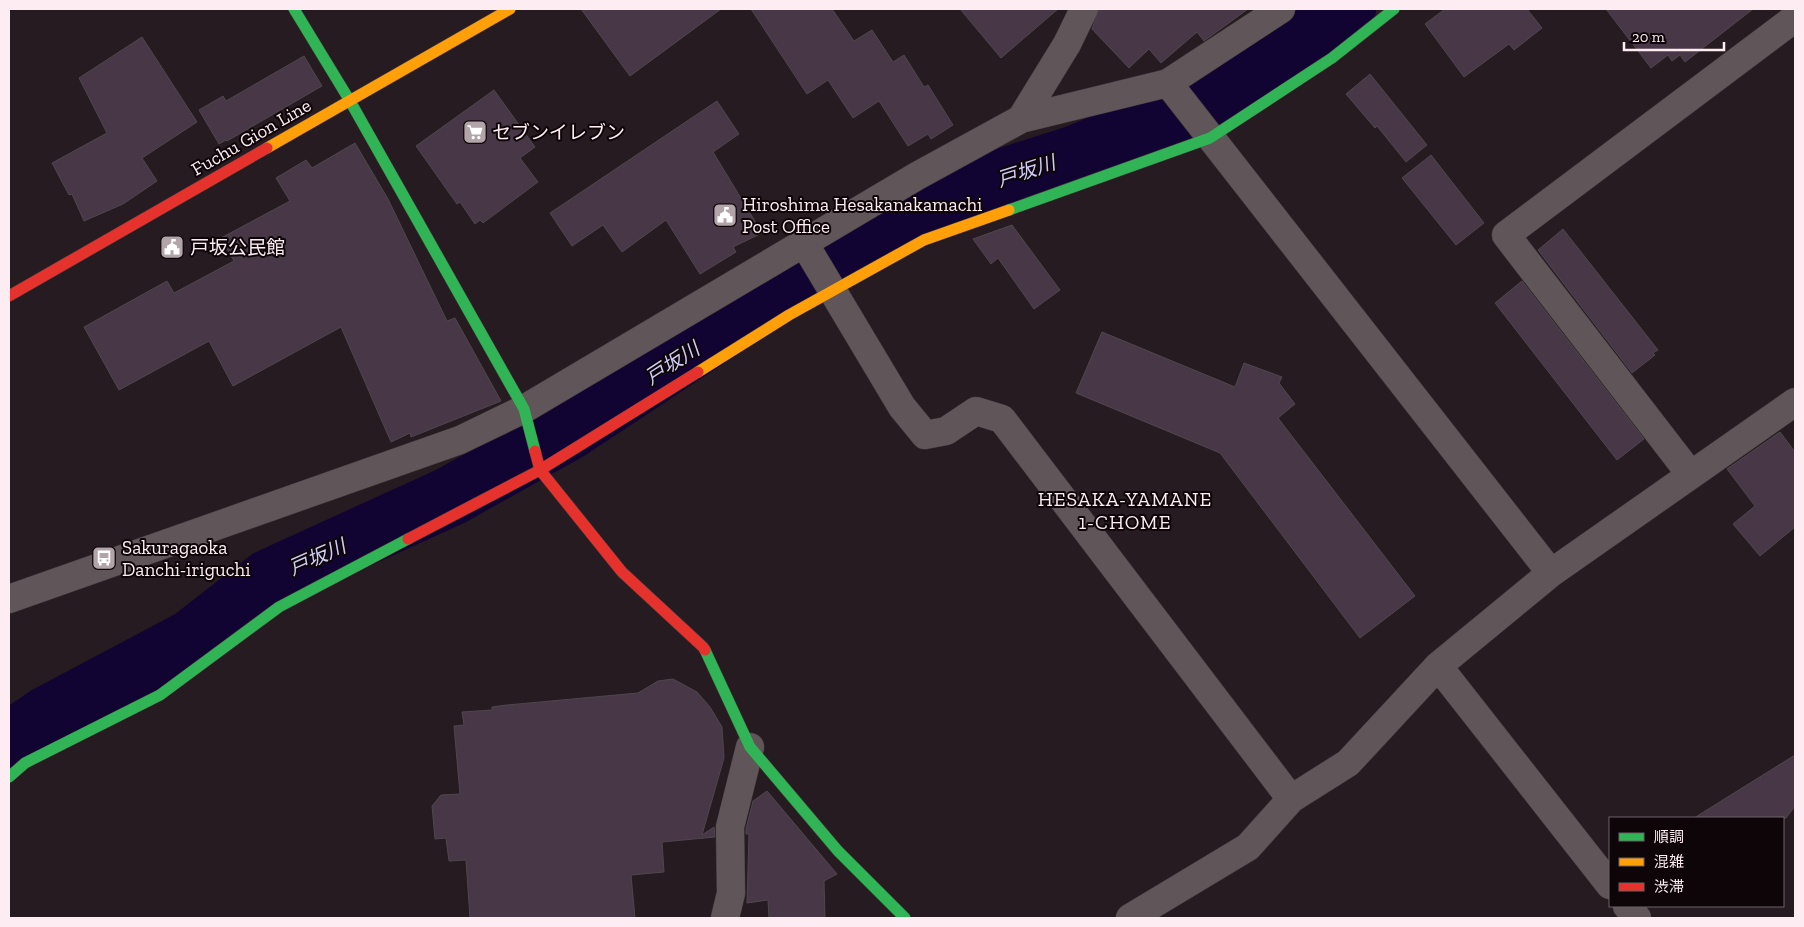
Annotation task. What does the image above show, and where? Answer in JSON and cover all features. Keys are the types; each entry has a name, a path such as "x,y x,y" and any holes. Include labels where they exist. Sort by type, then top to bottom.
{"street":[{"path":"294,9 350,101 527,419 540,470 622,572 703,647 750,747 838,852 905,918"},
{"name":"Fuchu Gion Line","path":"9,296 510,9"},
{"path":"1021,119 1067,44 1084,9"},
{"path":"9,599 460,440 527,419 808,249 917,176 1021,119 1173,90 1281,9"},
{"path":"9,778 25,763 160,695 280,607 540,470 789,315 829,285 924,240 1205,132 1332,58 1394,9"},
{"path":"1691,475 1506,235 1795,18"},
{"path":"1173,90 1551,573"},
{"path":"808,249 902,407 925,435 946,431 976,411 1002,419 1291,799"},
{"path":"1130,918 1248,848 1291,799 1348,763 1438,666 1551,573 1795,402"},
{"path":"1438,666 1609,884"},
{"path":"725,918 731,893 730,827 750,747"},
{"path":"1628,907 1637,918"}],"building":[{"path":"581,9 721,9 630,76"},
{"path":"751,9 832,9 854,41 872,30 893,62 904,55 924,87 928,85 953,125 931,139 928,134 908,146 879,101 853,118 828,80 807,94"},
{"path":"960,9 1058,9 1001,58"},
{"path":"1099,9 1248,9 1204,41 1197,32 1161,63 1149,49 1129,68 1092,29"},
{"path":"1445,9 1527,9 1542,28 1514,50 1509,44 1464,77 1425,24"},
{"path":"1606,9 1753,9 1685,62 1680,55 1672,61 1668,55 1651,68"},
{"path":"142,37 197,122 142,158 157,181 123,204 84,221 72,194 69,195 52,163 107,133 79,78"},
{"path":"304,56 322,86 219,144 199,110 223,96 226,101"},
{"path":"1370,74 1427,145 1406,162 1377,126 1375,128 1346,94"},
{"path":"494,90 535,147 520,158 538,182 483,223 480,220 475,224 460,202 457,204 416,146"},
{"path":"717,101 739,134 713,152 762,233 733,247 736,252 700,274 666,220 622,252 603,225 572,246 550,213"},
{"path":"355,143 388,199 447,321 455,318 501,401 411,437 410,433 391,442 341,327 233,386 209,341 119,390 84,327 167,281 174,293 234,261 221,238 290,201 276,178 306,160 312,168"},
{"path":"1431,155 1484,223 1456,245 1402,178"},
{"path":"1012,225 1060,290 1034,309 998,258 991,264 973,239"},
{"path":"1563,229 1658,350 1653,353 1655,355 1632,373 1538,250"},
{"path":"1522,281 1644,439 1617,460 1495,303"},
{"path":"1102,332 1235,387 1244,363 1282,377 1279,383 1295,404 1278,418 1415,596 1360,638 1220,453 1076,393"},
{"path":"1780,432 1795,452 1795,527 1760,556 1733,524 1755,506 1727,469"},
{"path":"673,679 697,692 710,707 722,727 724,758 702,835 714,827 715,837 662,842 664,872 631,875 635,918 470,918 466,860 449,861 446,838 435,839 432,806 441,795 460,794 454,726 464,725 462,712 492,710 492,707 507,705 638,693 658,681"},
{"path":"1795,755 1795,806 1786,818 1696,817"},
{"path":"767,791 837,874 824,881 825,918 769,918 768,900 747,903 749,834 746,834 746,829 753,801"}],"waterway":[{"name":"戸坂川","path":"9,742 47,716 192,639 269,579 451,496 569,430 764,301 935,200 1079,154 1226,92 1346,9"}],"traffic: fast":[{"path":"294,9 350,101 524,409 535,451"},
{"path":"1009,210 1210,138 1332,58 1394,9"},
{"path":"9,777 25,763 160,695 279,607 408,539"},
{"path":"705,650 750,747 838,851 905,918"}],"traffic: slow":[{"path":"267,148 510,9"},
{"path":"698,372 789,315 924,240 1009,210"}],"traffic: jam":[{"path":"9,296 267,148"},
{"path":"408,539 540,470 698,372"},
{"path":"535,451 540,470 622,572 705,650"}],"place":[{"name":"セブンイレブン","path":"475,132"},
{"name":"Hiroshima Hesakanakamachi Post Office","path":"725,215"},
{"name":"戸坂公民館","path":"172,247"},
{"name":"Sakuragaoka Danchi-iriguchi","path":"104,558"}],"district":[{"name":"HESAKA-YAMANE 1-CHOME","path":"1125,510"}]}
